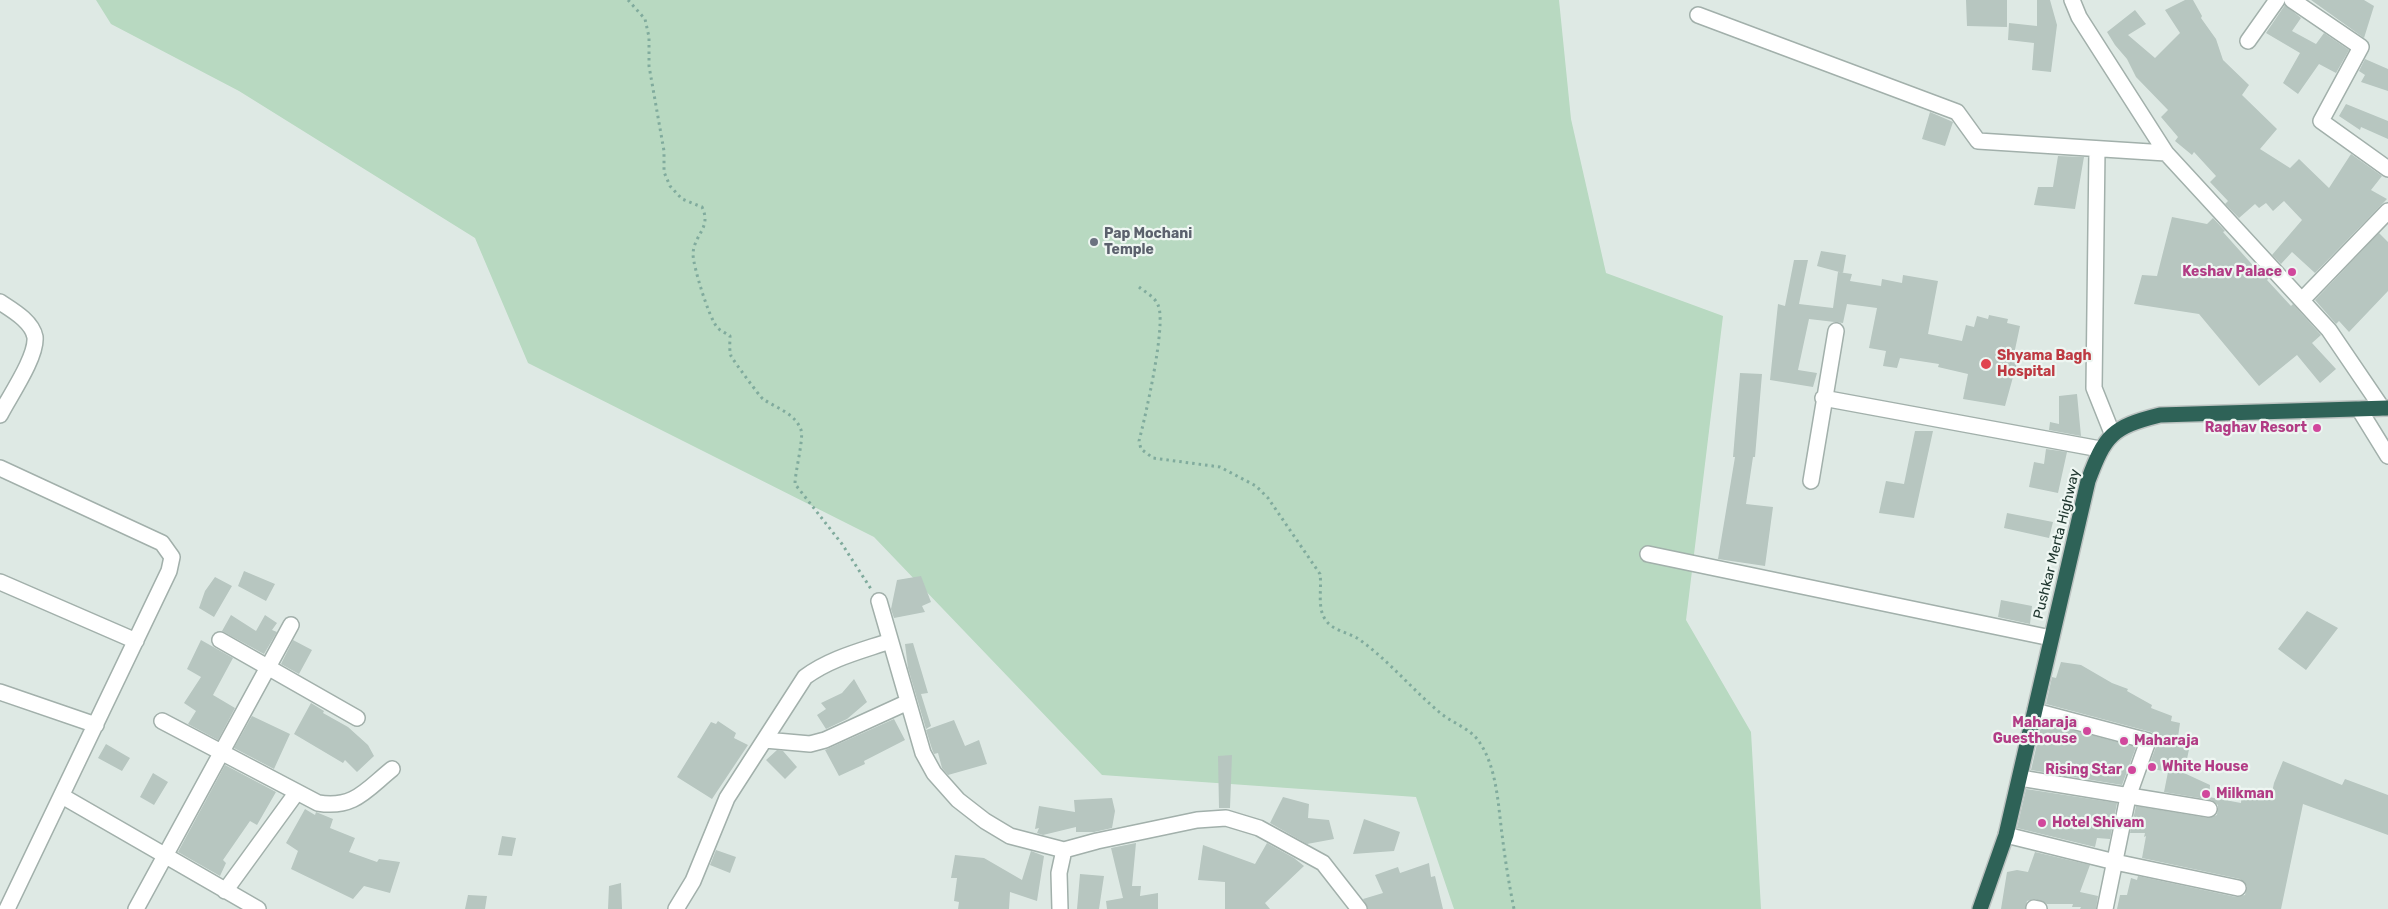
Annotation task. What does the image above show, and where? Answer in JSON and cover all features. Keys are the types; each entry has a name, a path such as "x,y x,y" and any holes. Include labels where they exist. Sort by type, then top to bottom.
{"highway":[{"name":"Pushkar Merta Highway","path":"1980,909 2006,835 2086,489 2100,449 2112,433 2132,422 2160,415 2385,408"}],"street":[{"path":"2072,0 2079,17 2166,153 2328,330 2385,408"},
{"path":"2248,41 2277,0"},
{"path":"2292,0 2361,47 2321,121 2388,169"},
{"path":"1698,15 1957,112 1978,141 2166,153"},
{"path":"2097,149 2094,388 2112,433"},
{"path":"2302,300 2388,211"},
{"path":"0,302 19,315 28,324 34,337 32,354 0,415"},
{"path":"1811,481 1836,331"},
{"path":"1824,398 2100,449"},
{"path":"2359,409 2388,456"},
{"path":"0,468 162,543 172,557 169,571 7,909"},
{"path":"1648,554 2051,638"},
{"path":"0,582 136,640"},
{"path":"879,601 923,753 934,773 958,800 985,821 1010,836 1064,850 1196,820 1226,818 1259,828 1324,863 1359,909"},
{"path":"136,909 167,855 290,625"},
{"path":"220,640 357,718"},
{"path":"676,909 693,881 727,798 805,677 837,658 890,641"},
{"path":"0,692 96,725"},
{"path":"765,740 810,744 825,740 908,702"},
{"path":"2035,711 2148,742 2128,797 2105,909"},
{"path":"162,721 318,803 335,806 352,801 392,768"},
{"path":"2020,778 2209,809"},
{"path":"226,891 297,792"},
{"path":"62,796 258,909"},
{"path":"2006,835 2115,862 2238,888"},
{"path":"1060,909 1059,873 1064,850"}],"path":[{"path":"628,0 645,19 649,38 649,66 662,142 664,172 670,186 682,200 702,207 706,216 704,228 697,240 693,254 704,297 714,322 718,328 730,336 730,355 761,398 779,407 796,420 802,432 795,484 842,544 879,601"},
{"path":"1139,287 1158,305 1162,318 1160,340 1139,441 1141,449 1153,458 1220,467 1261,490 1320,574 1322,587 1320,607 1325,619 1333,627 1356,637 1381,656 1440,714 1464,728 1479,740 1488,755 1494,781 1514,909"}],"green space":[{"path":"96,0 1559,0 1571,119 1606,273 1723,316 1686,620 1751,732 1761,909 1454,909 1416,797 1102,775 874,537 528,363 475,238 239,91 111,24"}],"building":[{"path":"1966,0 2007,0 2007,27 1967,26"},
{"path":"2037,0 2050,0 2057,25 2051,72 2032,70 2034,43 2008,40 2009,23 2037,26"},
{"path":"2185,0 2193,0 2202,16 2201,18 2216,39 2223,60 2249,85 2242,95 2277,129 2260,149 2290,168 2299,159 2329,188 2351,154 2382,176 2371,190 2387,199 2315,273 2292,252 2281,264 2272,255 2302,220 2284,201 2273,211 2266,203 2259,208 2255,204 2239,218 2225,204 2228,201 2210,182 2216,176 2194,152 2192,155 2175,141 2178,137 2161,117 2168,110 2136,77 2127,59 2107,32 2135,10 2146,24 2128,35 2155,58 2180,33 2165,10"},
{"path":"2311,0 2364,0 2374,6 2364,38"},
{"path":"2285,5 2301,18 2292,31 2316,44 2324,33 2349,50 2336,73 2319,64 2298,94 2283,83 2300,53 2266,33"},
{"path":"2365,59 2388,69 2388,91 2361,82 2365,75 2359,71"},
{"path":"2346,104 2388,121 2388,139 2361,127 2360,130 2339,116"},
{"path":"1930,112 1953,122 1945,146 1922,139"},
{"path":"2058,156 2084,157 2075,209 2034,205 2038,187 2053,187"},
{"path":"2172,217 2207,224 2213,218 2258,271 2260,269 2269,278 2267,280 2291,306 2293,304 2321,335 2312,343 2336,369 2320,383 2297,355 2259,386 2199,314 2134,304 2142,275 2157,276"},
{"path":"2379,233 2388,242 2388,291 2349,332 2339,321 2336,324 2315,300"},
{"path":"1821,251 1846,255 1843,273 1817,266"},
{"path":"1794,260 1808,260 1799,304 1833,308 1838,272 1852,274 1850,281 1881,286 1882,279 1902,283 1903,275 1938,281 1928,334 1962,341 1966,325 1974,327 1977,316 1988,319 1989,315 2008,319 2007,323 2020,326 2013,359 2018,359 2005,406 1963,399 1968,374 1938,367 1939,364 1900,358 1897,368 1883,366 1886,351 1869,348 1877,308 1847,304 1843,323 1809,319 1798,370 1817,373 1813,387 1770,380 1778,304 1785,306"},
{"path":"1740,373 1762,374 1755,457 1753,457 1746,504 1773,507 1765,566 1718,559 1735,457 1733,457"},
{"path":"2077,394 2081,436 2049,430 2050,422 2059,424 2059,396"},
{"path":"1915,431 1933,431 1914,518 1879,513 1886,481 1904,484"},
{"path":"2046,449 2067,452 2058,493 2029,487 2034,462 2044,464"},
{"path":"2007,513 2053,522 2049,538 2004,528"},
{"path":"244,571 275,584 266,601 238,586"},
{"path":"921,576 931,602 922,606 925,612 894,618 891,609 897,580"},
{"path":"215,577 232,586 214,617 199,608 205,591"},
{"path":"2001,600 2032,606 2030,624 1998,617"},
{"path":"2307,611 2338,628 2306,670 2278,649"},
{"path":"231,615 256,631 265,615 277,623 272,630 277,632 264,654 222,631"},
{"path":"201,640 233,658 213,695 235,708 218,740 188,724 196,711 184,703 201,677 187,669"},
{"path":"293,640 312,650 299,674 281,664"},
{"path":"913,643 928,693 921,694 931,726 926,729 908,668 905,644"},
{"path":"2061,662 2081,665 2112,683 2128,689 2127,691 2152,705 2151,708 2172,716 2171,721 2180,723 2178,737 2191,740 2184,773 2210,785 2209,797 2241,803 2242,790 2271,797 2274,783 2283,761 2342,785 2345,779 2388,795 2388,835 2303,804 2281,909 2117,909 2120,895 2127,895 2131,878 2137,880 2138,876 2236,897 2245,895 2247,886 2240,879 2142,858 2145,833 2130,833 2136,806 2208,818 2217,815 2218,805 2211,800 2164,792 2168,772 2148,768 2157,744 2155,735 2151,732 2046,704 2052,677 2056,678"},
{"path":"854,679 867,702 847,719 826,729 817,715 826,709 821,703 842,693"},
{"path":"311,703 324,711 323,713 348,727 368,745 374,756 357,772 345,760 343,763 294,734"},
{"path":"252,716 290,734 274,769 234,748"},
{"path":"894,719 905,740 864,761 865,764 839,776 825,750"},
{"path":"954,720 965,746 979,740 987,764 948,775 942,768 938,753 934,754 926,730"},
{"path":"718,721 736,733 734,738 748,745 712,799 677,777 711,722 716,724"},
{"path":"2042,722 2136,747 2122,785 2031,770"},
{"path":"106,744 130,758 122,771 98,758"},
{"path":"777,750 783,751 797,767 785,779 766,760"},
{"path":"1232,755 1230,808 1219,808 1218,756"},
{"path":"225,765 276,792 257,825 250,821 223,860 226,863 220,876 178,852"},
{"path":"153,773 168,782 154,805 140,797"},
{"path":"2026,789 2117,803 2110,839 2097,838 2095,847 2017,828"},
{"path":"1283,797 1309,804 1308,818 1329,820 1334,839 1307,844 1270,823"},
{"path":"1112,798 1115,811 1112,828 1094,832 1076,832 1076,827 1043,835 1037,833 1039,828 1035,829 1039,806 1075,812 1074,800"},
{"path":"305,809 315,815 316,812 333,819 330,828 355,838 349,852 377,862 379,859 400,862 390,893 364,886 353,899 291,869 298,851 286,843"},
{"path":"1364,819 1400,832 1394,851 1353,854"},
{"path":"502,836 516,838 512,856 498,855"},
{"path":"1136,843 1132,886 1141,886 1140,896 1158,893 1158,909 1107,909 1106,901 1123,898 1111,848"},
{"path":"1267,843 1294,858 1304,866 1265,903 1270,909 1225,909 1225,882 1198,880 1203,845 1255,864"},
{"path":"716,850 736,857 730,873 710,865"},
{"path":"1031,851 1044,856 1037,901 1010,892 1009,909 958,909 959,902 954,901 957,878 951,878 955,855 984,858 1022,880"},
{"path":"2035,852 2090,865 2080,892 2098,896 2096,909 2080,909 2081,907 2072,907 2073,904 2047,904 2035,899 2027,901 2025,909 2001,909 2007,872 2017,870 2028,872"},
{"path":"1429,863 1431,877 1435,876 1443,909 1368,909 1363,899 1383,893 1375,875 1398,867 1400,873"},
{"path":"1080,874 1104,876 1099,909 1077,909"},
{"path":"621,883 622,909 608,909 609,886"},
{"path":"468,895 487,896 485,909 465,909"}],"place":[{"name":"Pap Mochani Temple","path":"1094,242"},
{"name":"Keshav Palace","path":"2292,272"},
{"name":"Shyama Bagh Hospital","path":"1986,364"},
{"name":"Raghav Resort","path":"2317,428"},
{"name":"Maharaja Guesthouse","path":"2087,731"},
{"name":"Maharaja","path":"2124,741"},
{"name":"White House","path":"2152,767"},
{"name":"Rising Star","path":"2132,770"},
{"name":"Milkman","path":"2206,794"},
{"name":"Hotel Shivam","path":"2042,823"}]}
